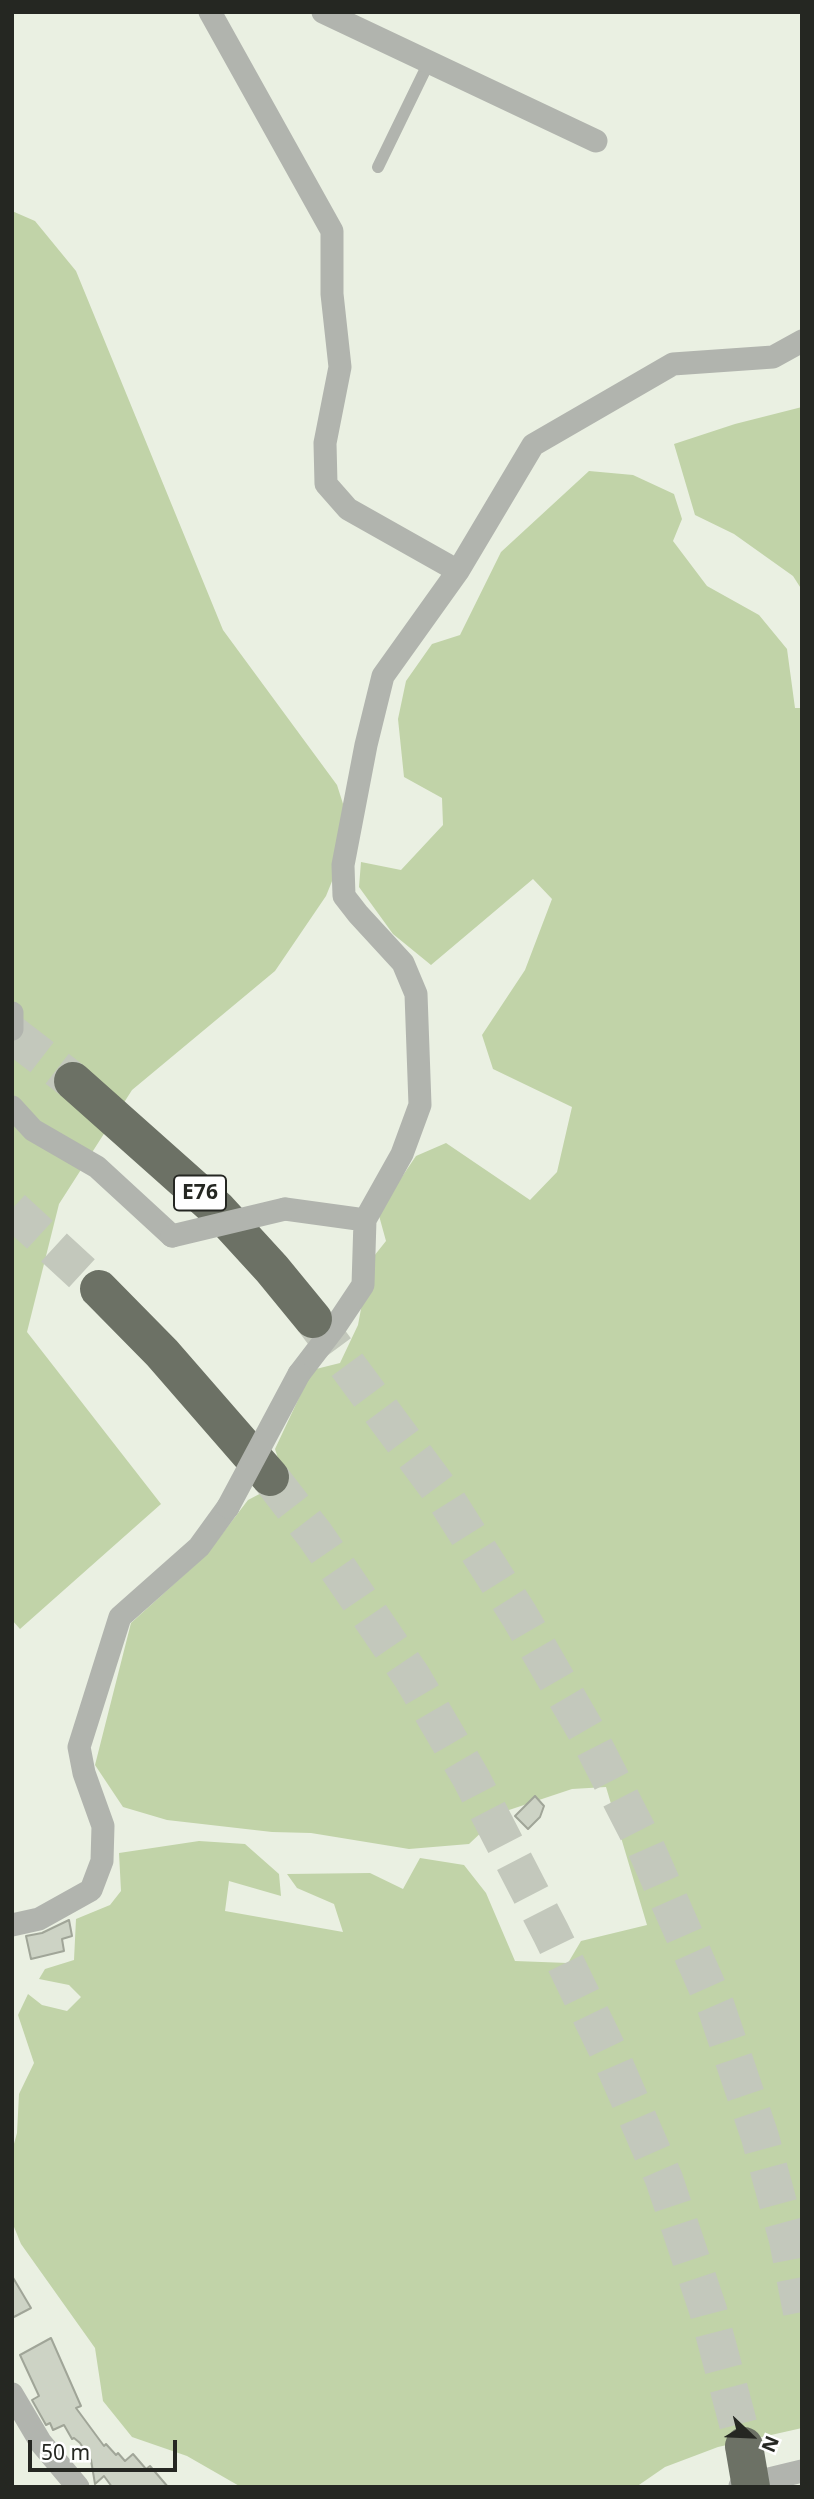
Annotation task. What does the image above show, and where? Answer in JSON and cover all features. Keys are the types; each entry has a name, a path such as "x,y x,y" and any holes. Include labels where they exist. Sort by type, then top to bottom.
{"highway":[{"name":"E76","path":"73,1081 218,1210 313,1319"},
{"path":"99,1289 198,1393 270,1477"},
{"path":"744,2446 751,2487"}],"street":[{"path":"210,12 332,231 332,294 340,367 326,443 326,484 348,509 458,571"},
{"path":"323,12 596,141"},
{"path":"12,1925 39,1919 91,1891 102,1861 103,1826 84,1773 79,1748 120,1617 199,1547 228,1507 299,1374 363,1285 365,1220 402,1154 420,1105 416,994 404,963 344,896 343,865 366,745 383,676 458,571 533,445 673,364 773,358 802,341"},
{"path":"12,1013 12,1029"},
{"path":"12,1107 33,1130 97,1167 172,1236 285,1209 365,1220"},
{"path":"12,2394 41,2443 78,2487"},
{"path":"737,2487 802,2471"}],"lane":[{"path":"378,167 429,62"}],"green space":[{"path":"12,211 35,221 76,271 223,630 337,785 352,832 326,896 275,971 132,1090 59,1204 27,1332 161,1504 20,1629 12,1620"},
{"path":"802,407 802,590 793,576 734,534 695,515 674,444 735,424"},
{"path":"589,471 633,475 674,494 682,519 673,541 707,586 759,615 787,649 795,708 802,708 802,2428 718,2447 665,2467 636,2487 241,2487 187,2456 132,2437 103,2401 95,2348 21,2244 12,2222 12,2151 17,2133 19,2094 34,2063 18,2015 28,1994 42,2005 67,2011 81,1997 69,1985 39,1979 45,1969 74,1960 76,1919 110,1905 121,1891 119,1853 199,1841 245,1844 279,1874 281,1896 229,1881 225,1911 343,1932 334,1904 297,1888 287,1874 370,1873 403,1889 420,1858 464,1865 486,1893 515,1961 568,1963 581,1941 647,1925 606,1787 572,1789 503,1812 469,1844 409,1849 311,1833 272,1832 167,1820 123,1807 95,1765 131,1623 206,1555 248,1500 269,1489 282,1471 275,1449 312,1370 340,1363 358,1325 370,1261 386,1241 378,1212 416,1156 446,1143 530,1200 557,1172 572,1107 493,1069 482,1035 525,970 552,899 533,879 431,965 393,934 359,887 361,862 401,870 443,825 442,798 404,777 398,719 406,681 432,644 460,635 501,552"}],"building":[{"path":"535,1796 544,1806 540,1817 528,1829 515,1816"},
{"path":"69,1920 72,1936 62,1939 64,1951 31,1959 26,1936 42,1933"},
{"path":"12,2276 31,2308 12,2318"},
{"path":"51,2338 81,2406 76,2408 104,2446 106,2444 125,2461 133,2454 146,2469 150,2466 168,2487 112,2487 104,2476 95,2484 91,2460 80,2443 72,2439 64,2425 53,2430 50,2423 46,2425 32,2400 39,2396 20,2355"}],"tunnel":[{"path":"12,1034 73,1081"},
{"path":"12,1209 99,1289"},
{"path":"313,1319 442,1493 519,1615 586,1731 645,1846 716,2007 760,2137 788,2240 802,2312"},
{"path":"270,1477 315,1535 412,1677 471,1778 551,1933 611,2057 664,2179 708,2310 744,2446"}]}
